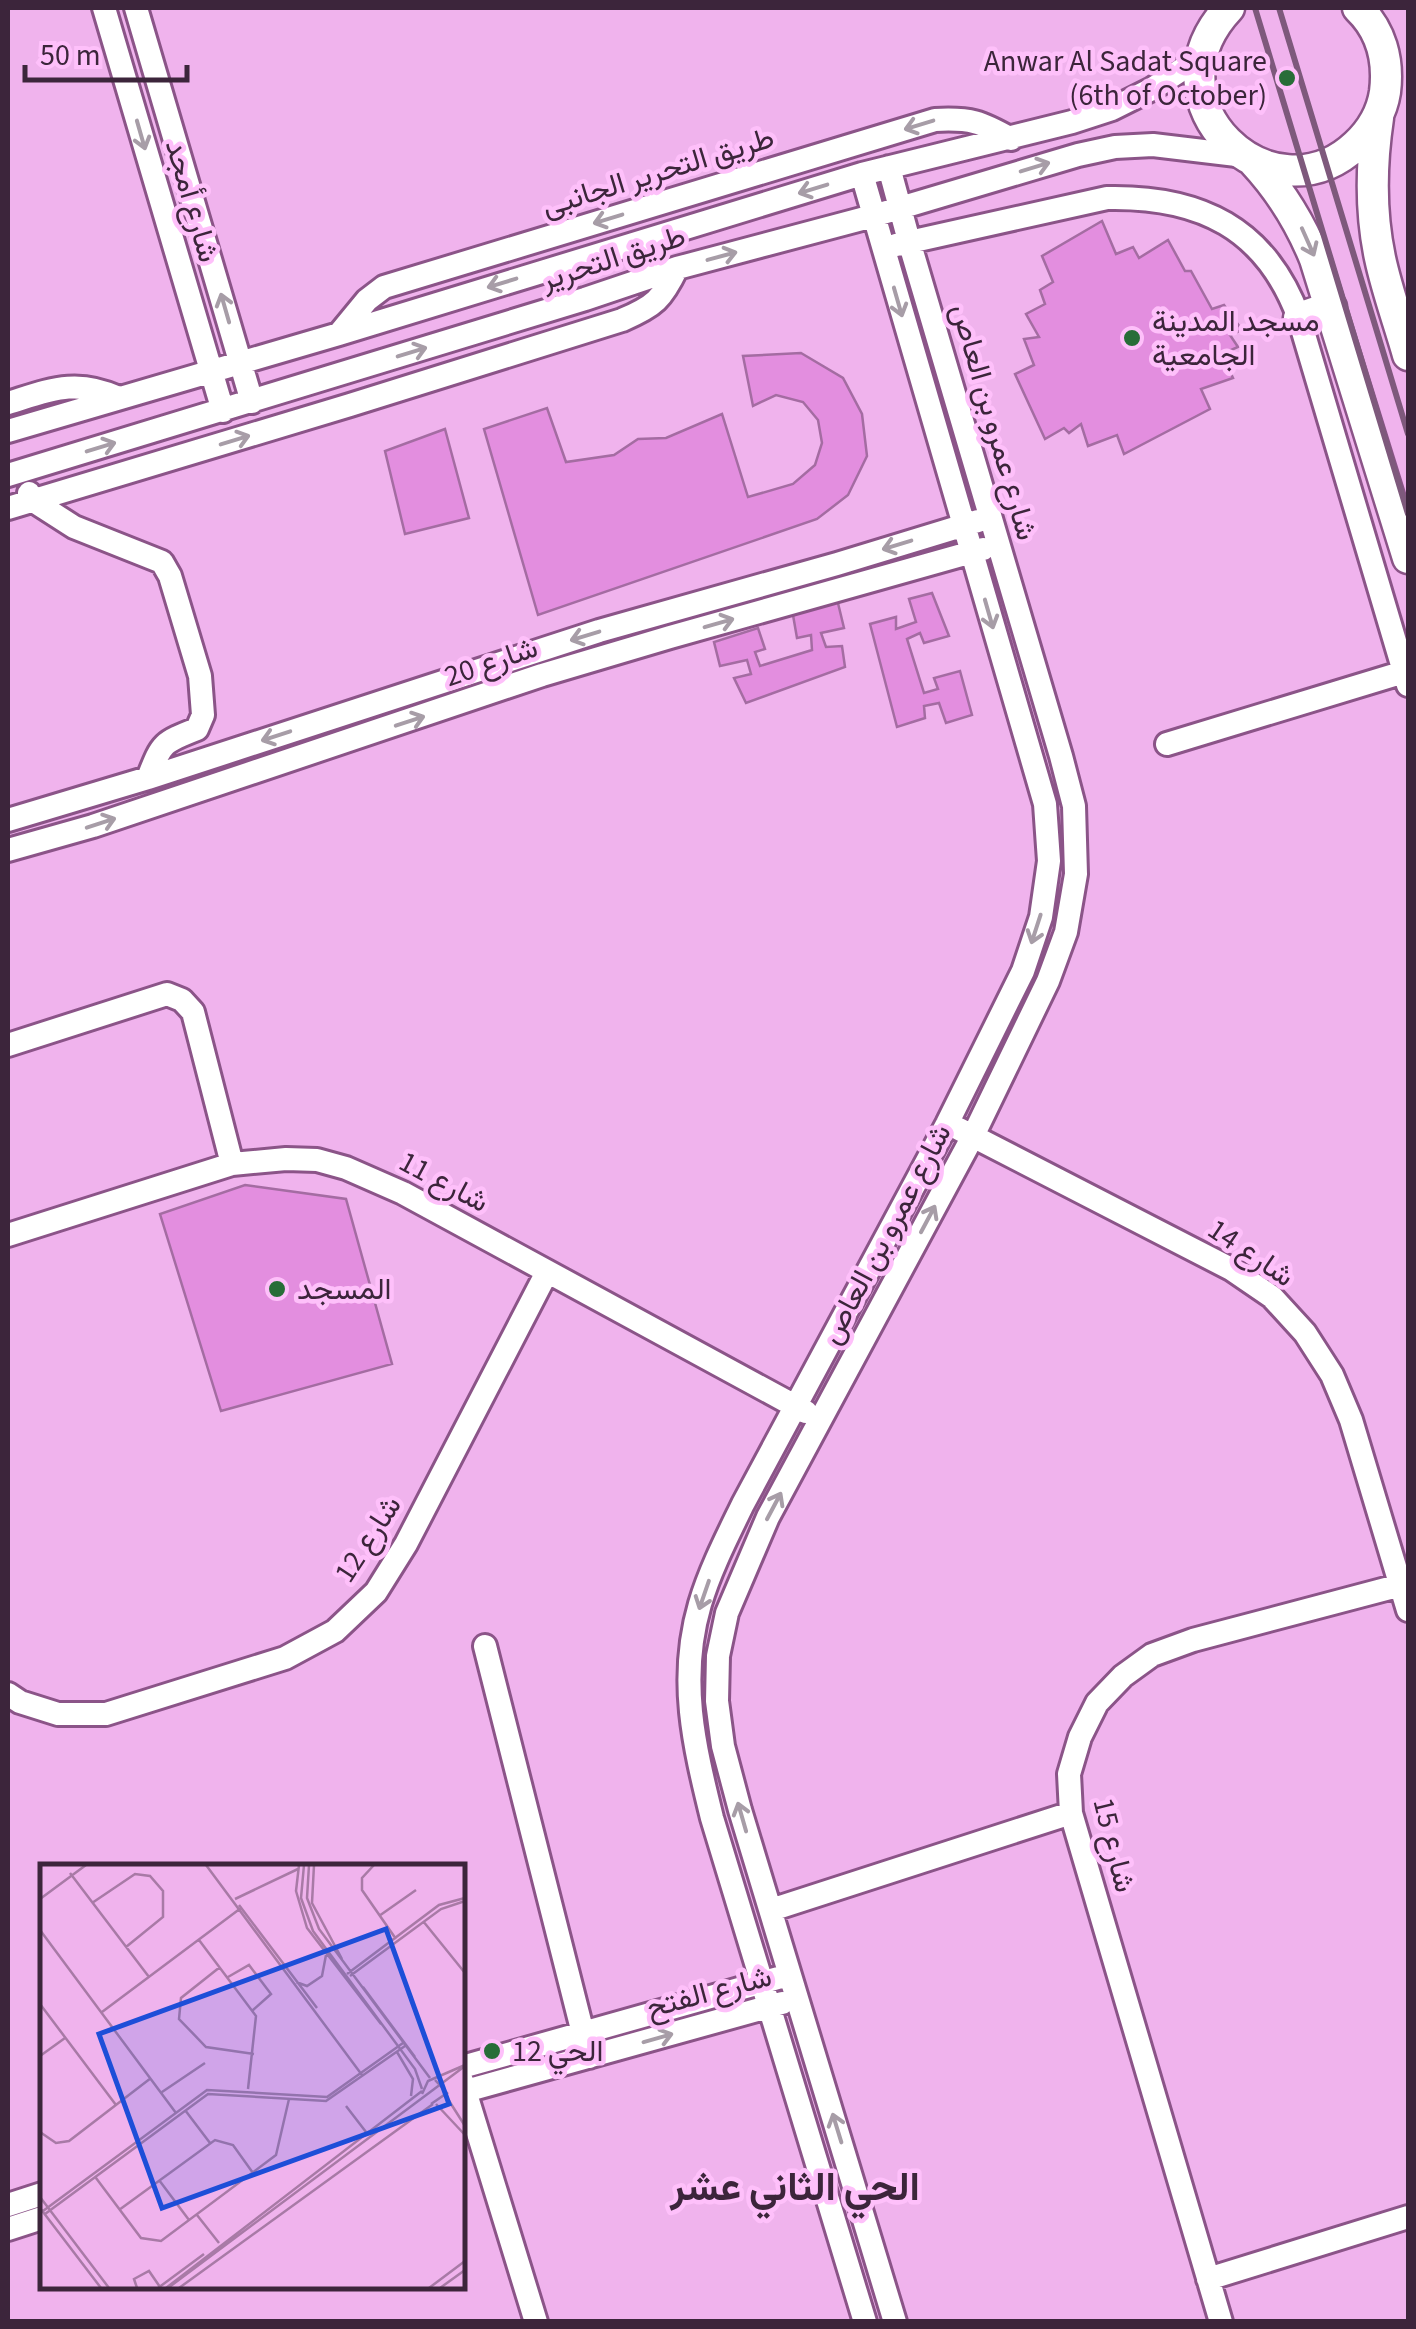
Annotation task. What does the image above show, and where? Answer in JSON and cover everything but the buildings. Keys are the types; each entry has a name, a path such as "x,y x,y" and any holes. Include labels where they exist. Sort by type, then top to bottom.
{"main road":[{"path":"1229,8 1207,34 1199,76 1207,114 1229,145 1269,178 1296,217 1332,307 1408,558"},
{"path":"1358,8 1377,34 1384,53 1390,96 1372,176 1376,234 1380,261 1408,355"},
{"path":"1249,159 1273,168 1294,170 1335,160 1367,134 1390,96"},
{"path":"1299,318 1332,307"}],"street":[{"name":"شارع أمجد","path":"104,8 223,411"},
{"name":"شارع أمجد","path":"136,8 252,402"},
{"name":"طريق التحرير","path":"8,431 862,174 1011,139 1112,109 1152,90 1207,34"},
{"name":"طريق التحرير الجانبى","path":"339,334 366,300 384,287 936,120 982,122 1011,139"},
{"name":"طريق التحرير","path":"15,473 677,268 873,216 1078,154 1115,147 1153,146 1249,159"},
{"name":"شارع عمرو بن العاص","path":"889,167 1062,756 1074,806 1076,874 1066,932 1048,981 973,1136 768,1517 727,1612 718,1656 717,1701 723,1746 740,1810 895,2322"},
{"name":"شارع عمرو بن العاص","path":"862,174 1045,804 1048,861 1041,917 1023,970 947,1124 742,1504 700,1604 690,1652 688,1702 712,1818 866,2322"},
{"path":"883,248 1107,198 1142,198 1182,206 1240,232 1280,274 1299,318 1406,678 1167,744"},
{"path":"8,508 622,320 647,310 665,292 677,268"},
{"path":"8,403 63,387 82,386 118,398"},
{"path":"15,473 32,500 74,527 158,560 170,576 200,676 203,715 197,729 164,744 148,778"},
{"name":"شارع 20","path":"8,820 552,646 991,517"},
{"name":"شارع 20","path":"8,850 94,826 574,665 999,545"},
{"path":"8,1044 167,994 182,1000 193,1012 232,1164"},
{"name":"شارع 14","path":"947,1124 1231,1269 1272,1297 1305,1333 1332,1375 1351,1420 1408,1610"},
{"name":"شارع 11","path":"8,1235 232,1164 286,1158 317,1160 389,1186 820,1420"},
{"name":"شارع 12","path":"8,1694 58,1714 106,1714 285,1658 334,1631 376,1592 406,1544 548,1272"},
{"name":"شارع 15","path":"1220,2322 1071,1813 1069,1774 1080,1737 1097,1703 1123,1676 1152,1655 1193,1640 1401,1586"},
{"path":"485,1646 589,2057"},
{"path":"771,1910 1071,1813"},
{"name":"شارع الفتح","path":"465,2066 791,1974"},
{"name":"شارع الفتح","path":"465,2088 798,1999"},
{"path":"465,2091 536,2322"},
{"path":"8,2205 40,2195"},
{"path":"1208,2279 1408,2218"},
{"path":"8,2229 40,2219"}],"railway":[{"path":"1255,8 1408,514"},
{"path":"1279,8 1408,434"}],"place":[{"name":"Anwar Al Sadat Square (6th of October)","path":"1287,78"},
{"name":"مسجد المدينة الجامعية","path":"1132,338"},
{"name":"المسجد","path":"277,1289"},
{"name":"الحي 12","path":"492,2051"}],"district":[{"name":"الحي الثاني عشر","path":"795,2187"}]}
